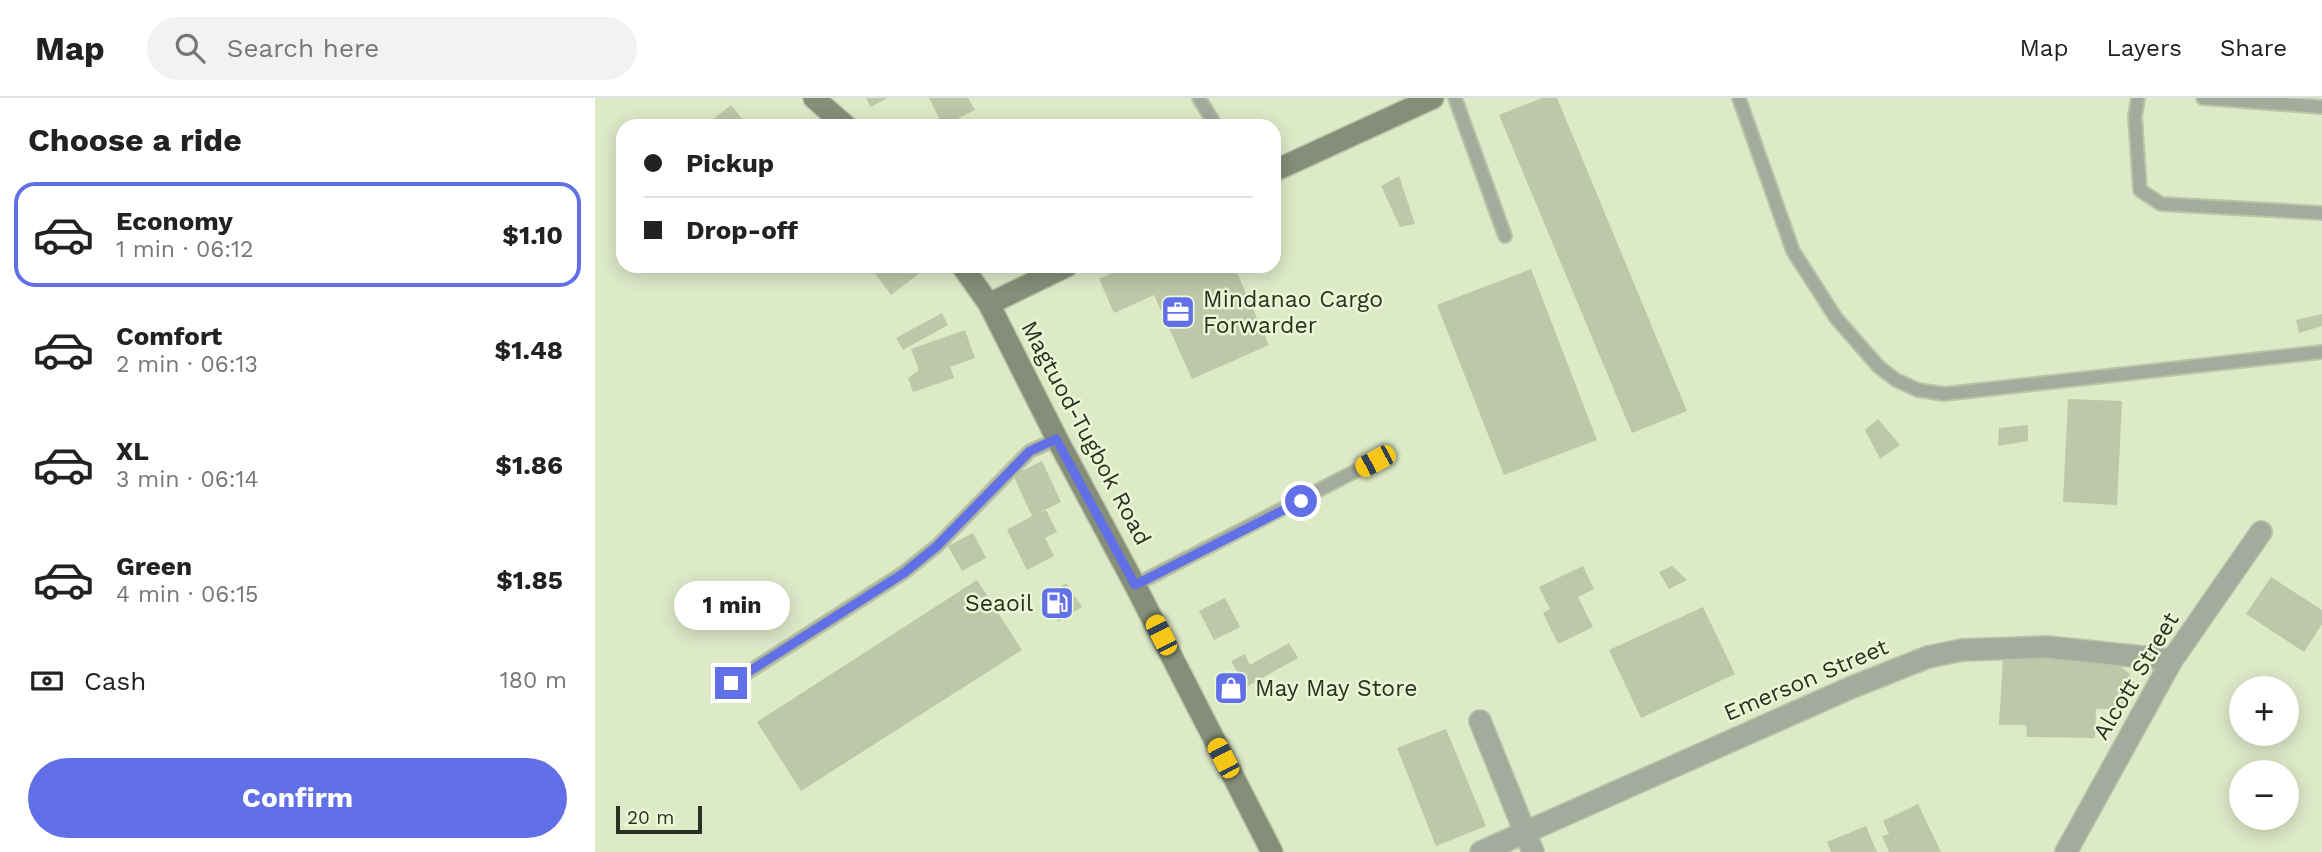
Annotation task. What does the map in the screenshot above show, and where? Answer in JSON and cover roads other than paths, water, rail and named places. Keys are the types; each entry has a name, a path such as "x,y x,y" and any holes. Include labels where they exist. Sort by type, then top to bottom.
{"main road":[{"path":"814,98 838,119"},
{"path":"1281,168 1433,98"},
{"name":"Magtuod-Tugbok Road","path":"968,273 989,304 1056,439 1135,585 1272,852"},
{"path":"989,304 1053,273"}],"street":[{"name":"Alcott Street","path":"2066,852 2172,660 2261,532"},
{"name":"Emerson Street","path":"1481,852 1529,843 1850,688 1928,657 1962,650 2047,647 2172,660"},
{"path":"1480,721 1529,843"}],"lane":[{"path":"1199,98 1212,119"},
{"path":"1455,98 1505,236"},
{"path":"1739,98 1793,251 1836,318 1879,367 1896,380 1918,390 1944,394 2322,352"},
{"path":"2139,98 2135,116 2140,190 2161,204 2322,213"},
{"path":"2203,98 2322,107"},
{"path":"731,683 904,573 937,546 1030,451 1056,439"},
{"path":"1135,585 1375,461"}],"place":[{"name":"Mindanao Cargo Forwarder","path":"1178,312"},
{"name":"Seaoil","path":"1057,603"},
{"name":"May May Store","path":"1231,688"}]}
